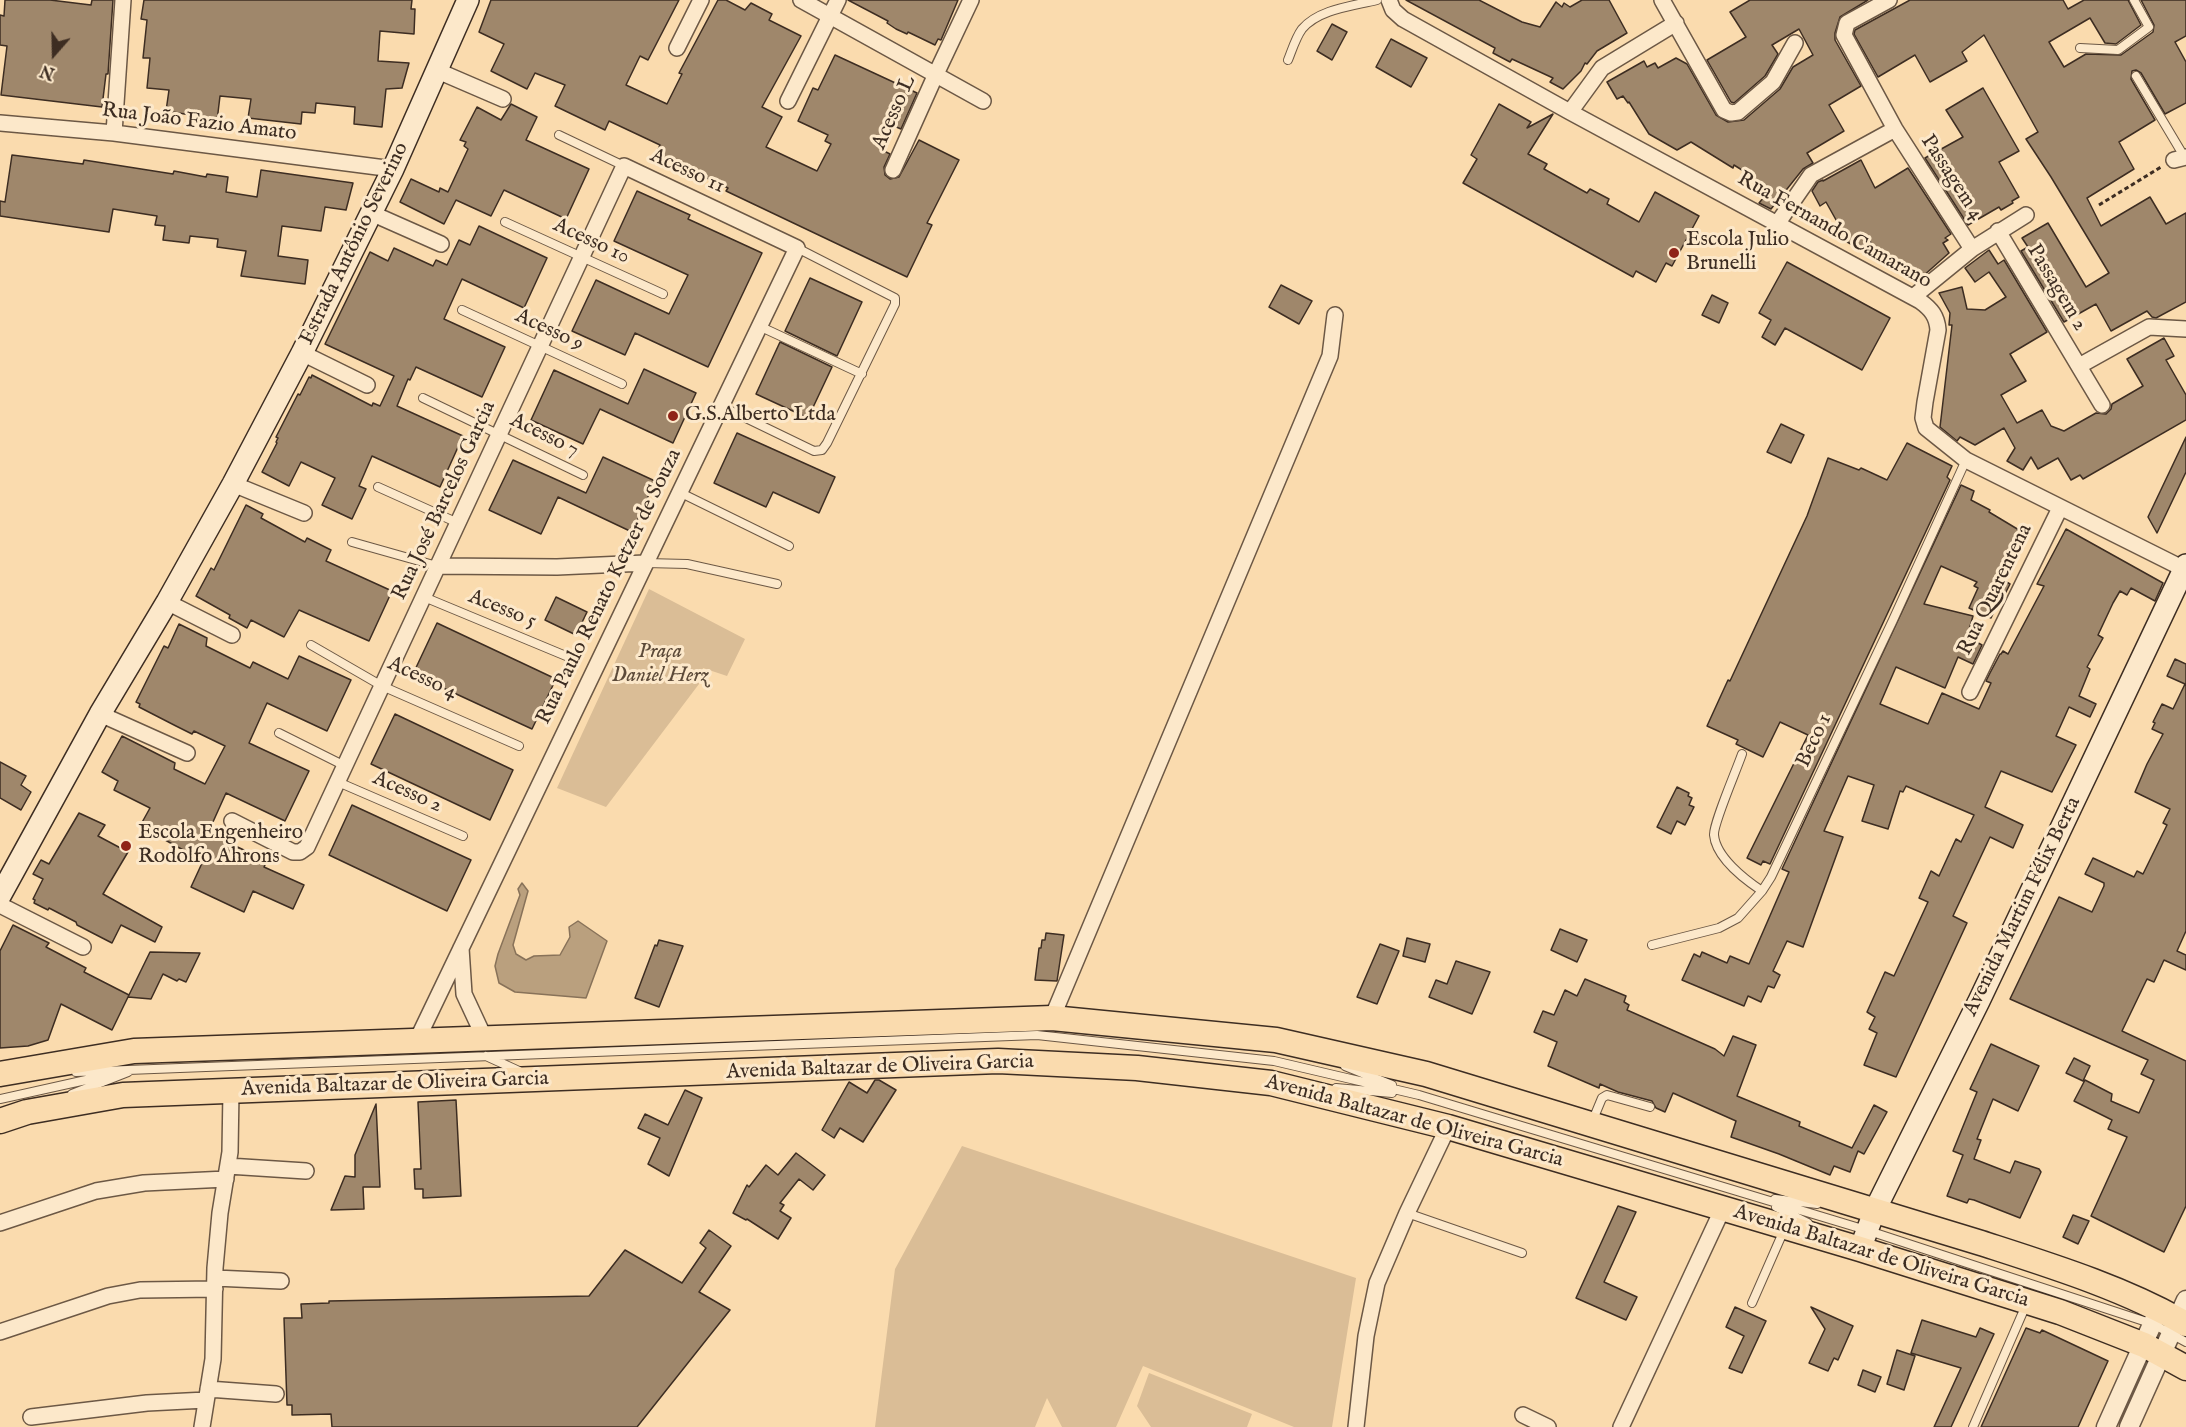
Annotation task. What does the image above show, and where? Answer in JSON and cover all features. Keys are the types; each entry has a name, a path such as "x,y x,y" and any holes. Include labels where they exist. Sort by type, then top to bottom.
{"main road":[{"name":"Estrada Antônio Severino","path":"0,896 100,714 167,602 233,484 302,353 393,169 468,0"},
{"name":"Avenida Martim Félix Berta","path":"1867,1230 1979,1001 2185,567"},
{"name":"Avenida Baltazar de Oliveira Garcia","path":"0,1075 134,1051 417,1040 485,1046 530,1036 1052,1018 1276,1040 1426,1074 1591,1125 1867,1230 2028,1302 2060,1312 2169,1328"},
{"name":"Avenida Baltazar de Oliveira Garcia","path":"0,1121 27,1112 123,1095 998,1061 1137,1068 1271,1083 1448,1127 1785,1227 1867,1230 2068,1272 2169,1328 2186,1368"}],"street":[{"path":"114,133 123,0"},
{"path":"677,48 701,0"},
{"path":"801,0 983,101"},
{"path":"788,101 838,0"},
{"name":"Acesso L","path":"893,170 971,0"},
{"name":"Rua Fernando Camarano","path":"1389,0 1393,10 1403,18 1928,306 1937,318 1938,330 1923,418 1926,428 1966,460 2060,508 2185,567"},
{"path":"1662,0 1724,110 1731,113 1738,112 1773,82 1795,43"},
{"name":"Passagem 4","path":"1888,0 1847,23 1844,35 1894,129 1972,249"},
{"path":"1570,111 1602,68 1676,23"},
{"path":"438,70 503,99"},
{"name":"Rua João Fazio Amato","path":"0,123 114,133 393,169"},
{"path":"1777,224 1811,174 1894,129"},
{"name":"Acesso 11","path":"624,166 797,248"},
{"name":"Rua José Barcelos Garcia","path":"232,821 293,852 300,852 307,847 624,166"},
{"path":"371,213 441,244"},
{"path":"1912,297 1972,249 2026,215"},
{"name":"Passagem 2","path":"1998,231 2102,405"},
{"name":"Rua Paulo Renato Ketzer de Souza","path":"417,1040 797,248"},
{"path":"1052,1018 1330,356 1335,315"},
{"path":"2079,366 2149,327 2186,329"},
{"path":"302,353 367,385"},
{"path":"233,484 304,513"},
{"name":"Rua Quarentena","path":"1970,692 2060,508"},
{"path":"436,566 557,567 645,563"},
{"path":"167,602 232,635"},
{"path":"100,714 187,753"},
{"path":"0,905 83,947"},
{"name":"Rua Paulo Renato Ketzer de Souza","path":"461,945 464,994 485,1046"},
{"path":"202,1427 213,1359 215,1283 220,1213 230,1152 231,1091"},
{"path":"1356,1427 1366,1336 1377,1283 1448,1127"},
{"path":"0,1223 96,1191 227,1173 306,1171"},
{"path":"1621,1427 1723,1208"},
{"path":"0,1332 108,1296 140,1290 215,1283 281,1281"},
{"path":"2106,1427 2169,1328"},
{"path":"2129,1427 2169,1328"},
{"path":"32,1417 207,1395 276,1394"},
{"path":"1523,1415 1548,1427"}],"lane":[{"path":"1288,60 1301,30 1313,20 1332,12 1377,0"},
{"path":"2080,48 2118,50 2149,27 2134,0"},
{"path":"2136,76 2183,158"},
{"name":"Acesso 11","path":"559,135 624,166"},
{"name":"Acesso 10","path":"505,222 663,294"},
{"path":"721,406 814,451 822,450 862,374 895,304 895,298 797,248"},
{"name":"Acesso 9","path":"462,310 622,384"},
{"path":"759,326 862,374"},
{"name":"Acesso 7","path":"423,398 583,475"},
{"name":"Beco 1","path":"1652,945 1719,928 1738,918 1762,891 1771,877 1888,631 1966,460"},
{"path":"378,487 458,523"},
{"path":"679,492 789,546"},
{"path":"352,542 436,566"},
{"path":"645,563 687,564 777,584"},
{"name":"Acesso 5","path":"424,597 566,656"},
{"name":"Acesso 4","path":"311,645 382,686 519,746"},
{"name":"Acesso 2","path":"279,733 345,766"},
{"path":"1742,754 1714,832 1716,846 1725,858 1762,891"},
{"name":"Acesso 2","path":"338,782 463,837"},
{"path":"67,1073 485,1046 1037,1035 1274,1061 1419,1095 1867,1230"},
{"path":"1276,1040 1419,1095"},
{"path":"485,1046 537,1080"},
{"path":"0,1099 135,1069"},
{"path":"27,1112 135,1069"},
{"path":"0,1075 56,1073"},
{"path":"1271,1083 1419,1095"},
{"path":"1591,1125 1602,1098 1607,1095 1650,1107"},
{"path":"1756,1197 1867,1230"},
{"path":"1756,1197 1867,1230"},
{"path":"1407,1213 1522,1253"},
{"path":"1752,1303 1785,1227"},
{"path":"1973,1427 2028,1302"}],"path":[{"path":"2099,205 2183,158"}],"green space":[{"name":"Praça Daniel Herz","path":"649,589 745,639 727,676 703,668 699,684 606,807 557,788"},
{"path":"962,1146 1356,1278 1332,1427 1294,1427 1143,1366 1116,1427 1062,1427 1047,1398 1035,1427 875,1427 895,1269"},
{"path":"1149,1373 1252,1414 1247,1427 1151,1427 1137,1406"}],"shaded area":[{"path":"522,883 528,891 513,945 516,954 526,960 534,956 560,955 570,937 569,927 578,921 607,941 586,998 515,992 499,983 495,966 520,895 518,889"}],"building":[{"path":"5,0 50,0 91,5 92,0 113,0 108,74 106,74 102,107 1,95 7,46 0,45 0,15 4,16"},
{"path":"144,0 412,0 411,9 415,9 414,34 380,31 378,61 409,63 402,88 386,89 382,127 354,124 355,107 316,103 315,113 302,112 301,124 248,118 251,99 220,96 217,121 196,119 197,116 166,111 169,90 147,88 150,58 143,58 147,20 141,19"},
{"path":"491,0 679,0 648,60 640,56 626,85 667,104 682,74 679,73 718,0 726,0 745,10 751,3 772,14 769,20 801,36 762,107 782,117 766,147 817,171 831,144 825,141 828,135 798,121 813,88 818,90 835,55 917,93 901,129 894,126 882,150 890,154 884,167 885,175 890,179 899,177 919,140 959,160 927,223 932,225 907,277 726,191 728,188 656,154 660,145 609,121 605,130 555,106 565,85 535,73 527,89 491,71 504,44 479,32"},
{"path":"848,0 958,0 941,40 938,39 935,45 896,29 887,23 888,21"},
{"path":"1406,0 1479,0 1522,22 1540,27 1556,2 1562,7 1564,3 1570,7 1582,0 1609,0 1627,33 1597,51 1563,89 1550,82 1553,78 1493,53 1495,48"},
{"path":"1750,0 1868,0 1840,17 1835,33 1835,40 1861,86 1829,105 1844,131 1807,153 1813,163 1803,169 1771,209 1759,203 1769,191 1734,165 1733,168 1691,142 1677,150 1649,134 1629,102 1623,96 1617,99 1607,82 1644,61 1647,67 1655,63 1658,68 1676,58 1687,64 1716,115 1728,122 1744,120 1780,89 1793,67 1813,55 1799,29 1772,45 1778,54 1765,76 1734,103 1731,102 1707,60 1746,37 1730,12"},
{"path":"1910,0 2063,0 2068,9 2084,0 2128,0 2141,25 2116,44 2105,43 2090,18 2049,42 2064,67 2086,54 2121,55 2153,32 2154,25 2141,0 2186,0 2186,36 2175,42 2186,62 2186,103 2165,114 2141,73 2136,70 2132,71 2131,79 2155,120 2119,142 2134,169 2087,198 2101,226 2150,197 2166,224 2186,213 2186,302 2156,318 2147,311 2111,331 2096,304 2064,322 2021,251 2028,247 2022,238 2048,223 2086,287 2109,273 2026,139 2038,132 1984,35 1962,52 1967,61 1930,82 1915,55 1878,77 1854,34 1855,30"},
{"path":"1332,24 1347,32 1332,60 1317,51"},
{"path":"1391,39 1427,58 1411,87 1376,67"},
{"path":"1983,88 2019,151 1999,162 2019,197 2001,210 1999,207 1968,225 1925,158 1963,137 1946,110"},
{"path":"511,104 537,117 526,140 589,169 566,219 504,190 491,216 456,200 444,224 400,202 411,179 439,192 440,188 448,192 468,149 464,146 466,142 460,140 477,107 501,120"},
{"path":"1499,104 1531,122 1527,128 1553,114 1528,154 1547,164 1544,169 1587,193 1590,189 1609,199 1607,204 1639,222 1655,192 1699,216 1672,266 1666,263 1656,282 1636,271 1633,277 1463,183 1477,159 1471,155"},
{"path":"12,155 83,164 84,160 173,174 174,171 206,177 207,174 228,177 226,192 257,197 261,170 353,183 346,210 325,207 321,231 282,226 278,256 308,260 305,284 241,276 246,251 217,247 218,239 190,236 189,243 163,240 165,226 155,225 157,216 113,209 109,232 0,216 0,201 5,202"},
{"path":"1861,160 1875,188 1908,168 1951,234 1945,238 1948,240 1943,243 1949,253 1922,277 1920,275 1914,280 1880,260 1869,239 1858,248 1831,233 1840,227 1826,202 1820,206 1812,191 1818,182"},
{"path":"637,191 690,215 688,219 762,253 708,367 635,333 625,355 572,331 596,280 669,314 688,275 614,241"},
{"path":"479,226 547,258 524,308 462,279 444,319 505,347 482,397 416,367 410,380 408,379 397,406 463,436 440,487 372,456 359,486 366,489 352,519 322,505 335,478 301,462 289,486 262,472 277,443 278,438 276,437 298,394 300,395 312,375 372,406 373,403 380,406 394,376 325,344 370,252 388,261 394,248 433,266 436,260 447,265 459,240 470,245"},
{"path":"1989,250 1998,264 2004,260 2047,332 2010,354 2026,381 2001,395 2017,423 2042,410 2051,426 2064,431 2096,413 2106,414 2112,404 2143,386 2127,359 2164,338 2174,356 2166,360 2186,395 2186,420 2083,479 2080,475 2071,480 2058,458 2038,469 2031,457 2023,470 2007,461 2015,448 2004,428 1975,445 1960,437 1957,441 1940,427 1952,325 1949,325 1950,313 1939,293 1962,287 1967,309 1985,310 2006,297 1989,272 1975,282 1965,268"},
{"path":"1787,262 1890,318 1862,370 1785,328 1775,345 1762,337 1771,320 1759,313"},
{"path":"810,278 862,302 837,356 785,331"},
{"path":"1281,285 1312,301 1299,324 1269,307"},
{"path":"1712,295 1728,303 1719,323 1702,315"},
{"path":"780,342 832,367 808,418 756,394"},
{"path":"644,369 696,393 673,443 600,409 583,444 531,420 554,370 628,404"},
{"path":"1781,424 1804,435 1791,463 1767,452"},
{"path":"737,433 835,477 819,513 773,492 766,507 714,483"},
{"path":"2186,437 2186,472 2157,533 2148,517"},
{"path":"1907,443 1952,466 1947,477 1950,480 1770,864 1763,861 1761,865 1747,858 1808,735 1780,722 1763,757 1736,744 1738,740 1707,726 1807,516 1828,458 1859,470 1861,468 1887,480"},
{"path":"603,457 655,481 632,532 558,497 541,534 489,510 513,460 586,493"},
{"path":"1961,485 1974,491 1971,500 2024,533 2021,538 2026,540 2005,581 2010,584 1991,618 1969,608 1978,588 1974,586 1977,582 1941,566 1924,604 1973,616 1967,637 1982,645 1973,664 1958,657 1945,688 1896,667 1880,704 1928,724 1942,693 1979,709 1991,683 1986,681 2000,654 2003,651 2008,654 2044,586 2037,584 2066,529 2163,583 2155,601 2131,588 2127,595 2120,591 2113,603 2098,635 2103,638 2087,667 2090,669 2079,696 2096,704 2090,717 2069,707 2056,736 2076,745 2052,792 2001,771 1985,807 2023,825 2013,848 1990,837 1953,916 1967,923 1896,1077 1864,1065 1877,1033 1869,1029 1875,1017 1867,1012 1885,972 1894,976 1928,902 1919,898 1931,871 1939,876 1956,839 1961,842 1974,815 1906,786 1903,792 1900,791 1888,829 1862,821 1874,785 1848,776 1824,831 1843,837 1803,947 1787,941 1773,971 1780,975 1774,988 1768,986 1761,1002 1748,996 1744,1006 1682,980 1694,954 1700,957 1702,952 1727,963 1730,956 1749,964 1789,872 1782,869"},
{"path":"246,505 263,514 261,518 305,542 307,538 331,550 326,561 392,591 369,641 299,610 284,637 251,620 247,628 229,618 230,615 196,596 211,568 214,570"},
{"path":"556,597 587,612 576,635 545,620"},
{"path":"437,623 556,679 532,729 413,674"},
{"path":"179,624 207,638 206,646 250,668 253,662 288,679 299,656 351,680 327,731 267,703 249,743 309,771 285,821 226,793 208,833 267,861 264,867 304,885 293,909 253,891 244,912 191,887 203,861 140,826 150,808 114,790 118,781 102,772 122,736 175,763 174,769 205,784 225,746 194,731 192,734 139,707 140,704 136,702 164,646 168,648"},
{"path":"2175,659 2186,664 2186,931 2177,951 2186,955 2186,970 2164,960 2154,982 2147,979 2122,1031 2186,1061 2186,1206 2164,1252 2091,1216 2127,1137 2108,1129 2112,1120 2074,1101 2085,1080 2112,1094 2111,1101 2139,1113 2154,1080 2141,1074 2148,1060 2010,999 2059,897 2092,912 2104,886 2104,883 2085,874 2093,858 2134,877 2137,871 2143,874 2167,825 2163,823 2170,809 2135,792 2163,734 2152,729 2155,723 2153,722 2162,704 2173,709 2185,684 2167,676"},
{"path":"395,714 513,770 490,820 371,764"},
{"path":"0,762 26,776 21,785 31,792 21,810 0,798"},
{"path":"1677,787 1689,793 1688,796 1692,798 1689,805 1694,807 1685,825 1677,821 1671,834 1657,827"},
{"path":"352,805 471,860 447,911 329,855"},
{"path":"79,813 105,825 98,836 128,852 103,894 162,927 155,942 121,925 112,943 49,908 48,910 34,903 33,899 43,879 33,874 41,860 49,864"},
{"path":"13,925 49,943 46,947 86,968 84,972 129,995 112,1030 61,1004 48,1040 28,1046 0,1048 0,951"},
{"path":"1560,929 1587,940 1577,962 1551,950"},
{"path":"1046,933 1064,935 1057,981 1035,980 1039,948 1041,948 1042,940 1045,940"},
{"path":"1407,938 1430,944 1425,962 1403,956"},
{"path":"659,940 683,946 659,1007 635,998"},
{"path":"1380,944 1399,951 1377,1004 1357,997"},
{"path":"150,952 200,953 186,982 179,979 177,981 163,974 151,999 128,997"},
{"path":"1456,961 1490,972 1472,1014 1429,997 1436,980 1447,984"},
{"path":"1585,979 1626,996 1624,1002 1629,1005 1627,1010 1715,1049 1724,1056 1733,1036 1756,1045 1737,1096 1800,1122 1799,1126 1852,1148 1874,1105 1887,1112 1864,1154 1858,1151 1850,1172 1834,1166 1830,1175 1731,1137 1736,1121 1673,1093 1665,1112 1656,1108 1652,1101 1618,1092 1600,1084 1599,1088 1548,1066 1557,1042 1534,1032 1543,1011 1554,1015 1565,990 1577,996"},
{"path":"1991,1044 2039,1066 2018,1111 1993,1099 1977,1139 1981,1140 1974,1159 2010,1173 2015,1161 2039,1169 2041,1172 2020,1218 1974,1200 1969,1199 1967,1203 1947,1196 1963,1155 1953,1151 1977,1092 1970,1089"},
{"path":"2074,1058 2090,1066 2083,1081 2066,1073"},
{"path":"875,1080 896,1090 863,1142 840,1128 834,1138 822,1130 849,1082 867,1093"},
{"path":"685,1090 702,1098 669,1176 648,1164 660,1138 638,1128 645,1114 668,1125"},
{"path":"456,1100 461,1196 423,1198 423,1189 415,1189 414,1169 421,1169 418,1102"},
{"path":"376,1104 380,1187 363,1187 364,1209 331,1210 345,1176 355,1177 355,1155"},
{"path":"796,1153 825,1175 813,1190 799,1179 780,1203 784,1205 780,1211 791,1218 778,1239 747,1219 733,1213 747,1185 749,1187 766,1165 778,1175"},
{"path":"1618,1206 1636,1212 1604,1282 1637,1297 1626,1320 1576,1298"},
{"path":"2073,1215 2089,1221 2078,1244 2063,1237"},
{"path":"709,1230 731,1246 699,1292 730,1310 637,1427 332,1427 331,1414 292,1415 292,1405 287,1405 284,1318 302,1318 301,1304 329,1303 329,1301 589,1296 625,1250 682,1283 706,1248 700,1243"},
{"path":"1735,1307 1766,1321 1742,1373 1729,1368 1744,1336 1726,1327"},
{"path":"1811,1307 1853,1326 1838,1360 1834,1358 1828,1371 1809,1363 1825,1329"},
{"path":"1922,1320 1976,1337 1980,1328 1994,1334 1951,1427 1934,1427 1961,1368 1911,1353"},
{"path":"2026,1328 2040,1333 2042,1330 2108,1361 2078,1427 1981,1427"},
{"path":"1897,1350 1915,1356 1904,1390 1887,1384"},
{"path":"1863,1370 1881,1377 1875,1392 1858,1385"}],"place":[{"name":"Escola Julio Brunelli","path":"1674,253"},
{"name":"G.S.Alberto Ltda","path":"673,416"},
{"name":"Escola Engenheiro Rodolfo Ahrons","path":"126,846"}]}
